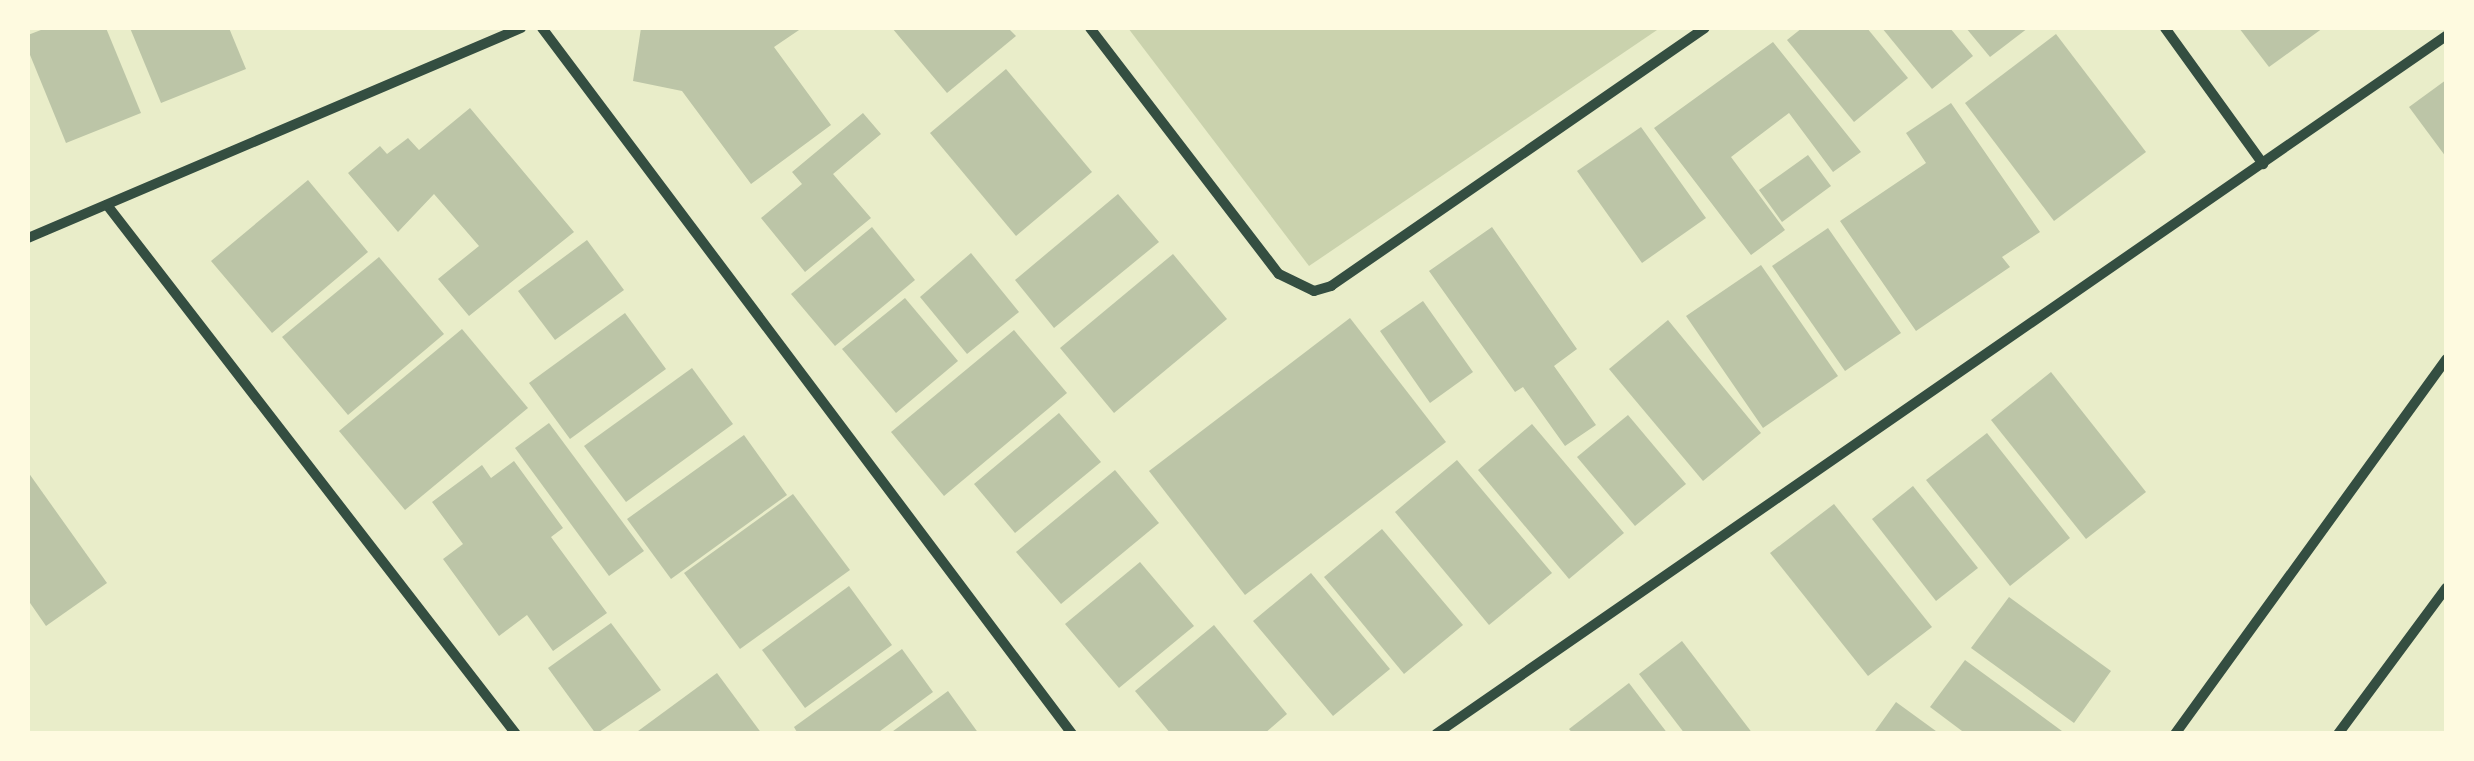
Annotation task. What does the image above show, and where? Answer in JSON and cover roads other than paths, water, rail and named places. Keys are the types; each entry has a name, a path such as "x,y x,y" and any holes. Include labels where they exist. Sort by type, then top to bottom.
{"street":[{"path":"28,238 520,28"},
{"path":"542,28 1072,734"},
{"path":"1090,28 1279,274 1314,291 1331,286 1705,28"},
{"path":"2165,28 2263,164"},
{"path":"1436,734 2446,36"},
{"path":"107,204 516,734"},
{"path":"2175,734 2446,359"},
{"path":"2338,734 2446,588"}]}
